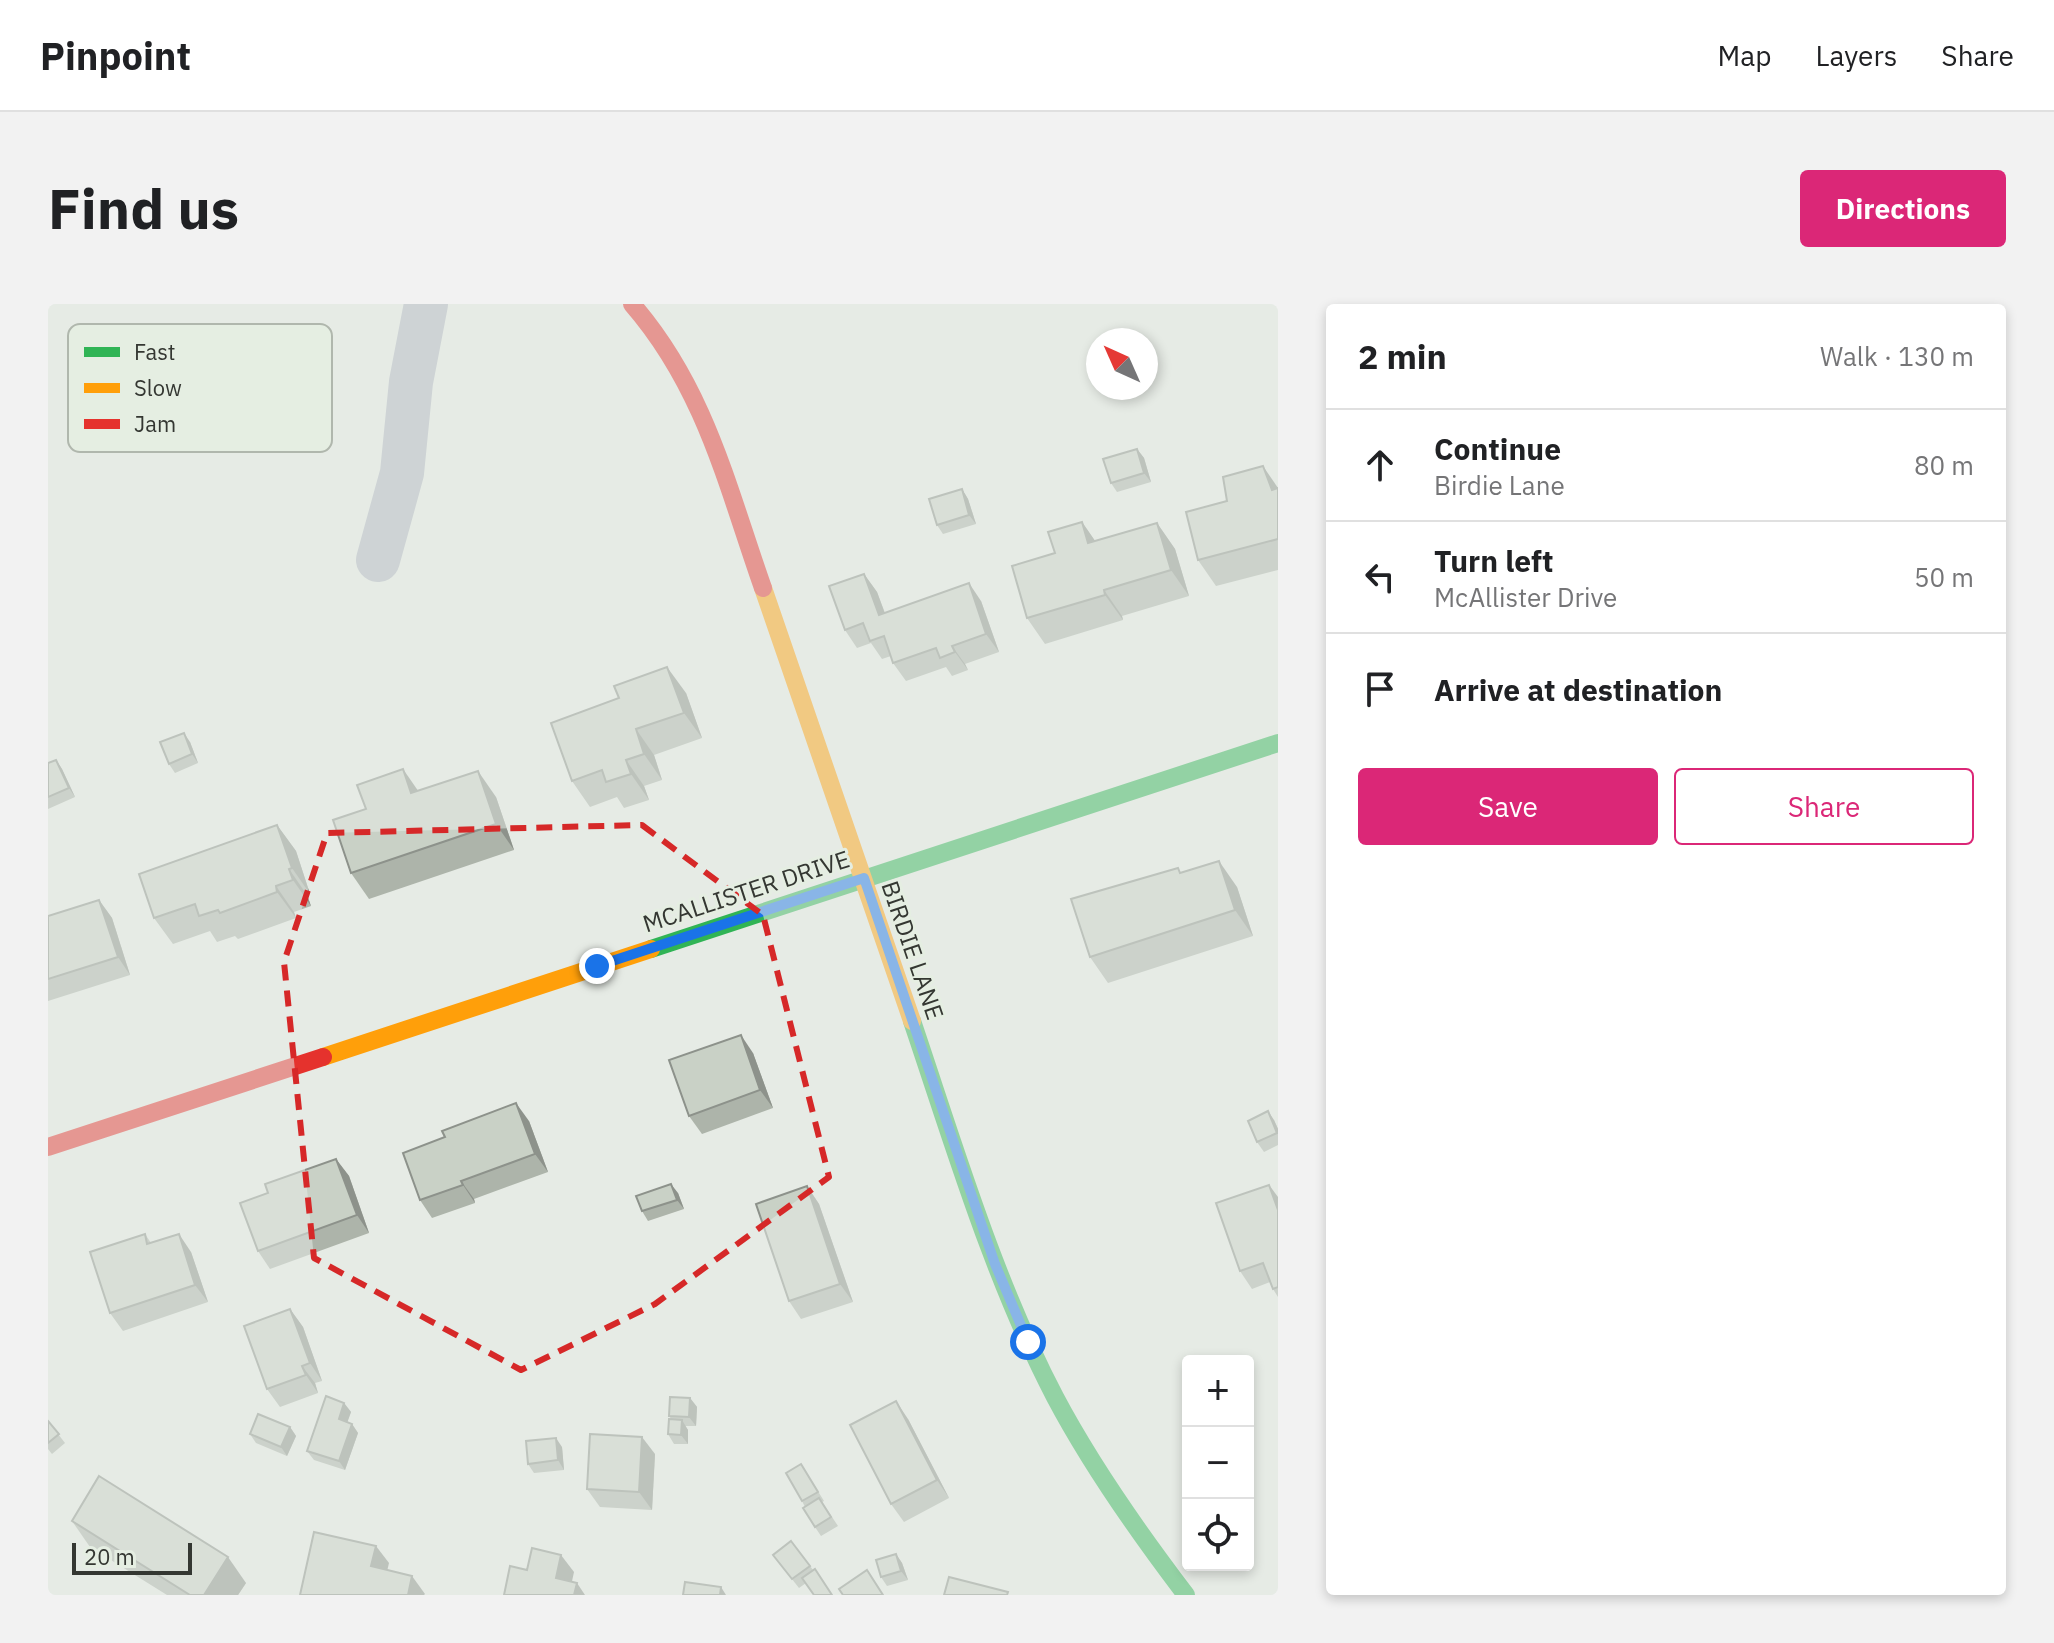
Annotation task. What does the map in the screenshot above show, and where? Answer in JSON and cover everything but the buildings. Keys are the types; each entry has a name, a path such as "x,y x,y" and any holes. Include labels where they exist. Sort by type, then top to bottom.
{"street":[{"path":"378,560 402,473 411,382 426,304"},
{"name":"BIRDIE LANE","path":"632,304 650,323 678,364 702,412 995,1264 1028,1342 1077,1437 1146,1542 1186,1595"},
{"name":"MCALLISTER DRIVE","path":"48,1147 1278,743"}],"highlighted area":[{"path":"642,825 763,915 829,1177 655,1304 521,1370 314,1258 284,962 327,833"}],"traffic: fast":[{"path":"651,949 1278,743"},
{"path":"912,1021 976,1212 1033,1352 1069,1423 1100,1474 1186,1595"}],"traffic: slow":[{"path":"763,588 912,1021"},
{"path":"323,1057 651,949"}],"traffic: jam":[{"path":"632,304 657,336 696,404 725,475 763,588"},
{"path":"48,1147 323,1057"}],"route":[{"path":"597,966 864,878 995,1264 1028,1342"}]}
